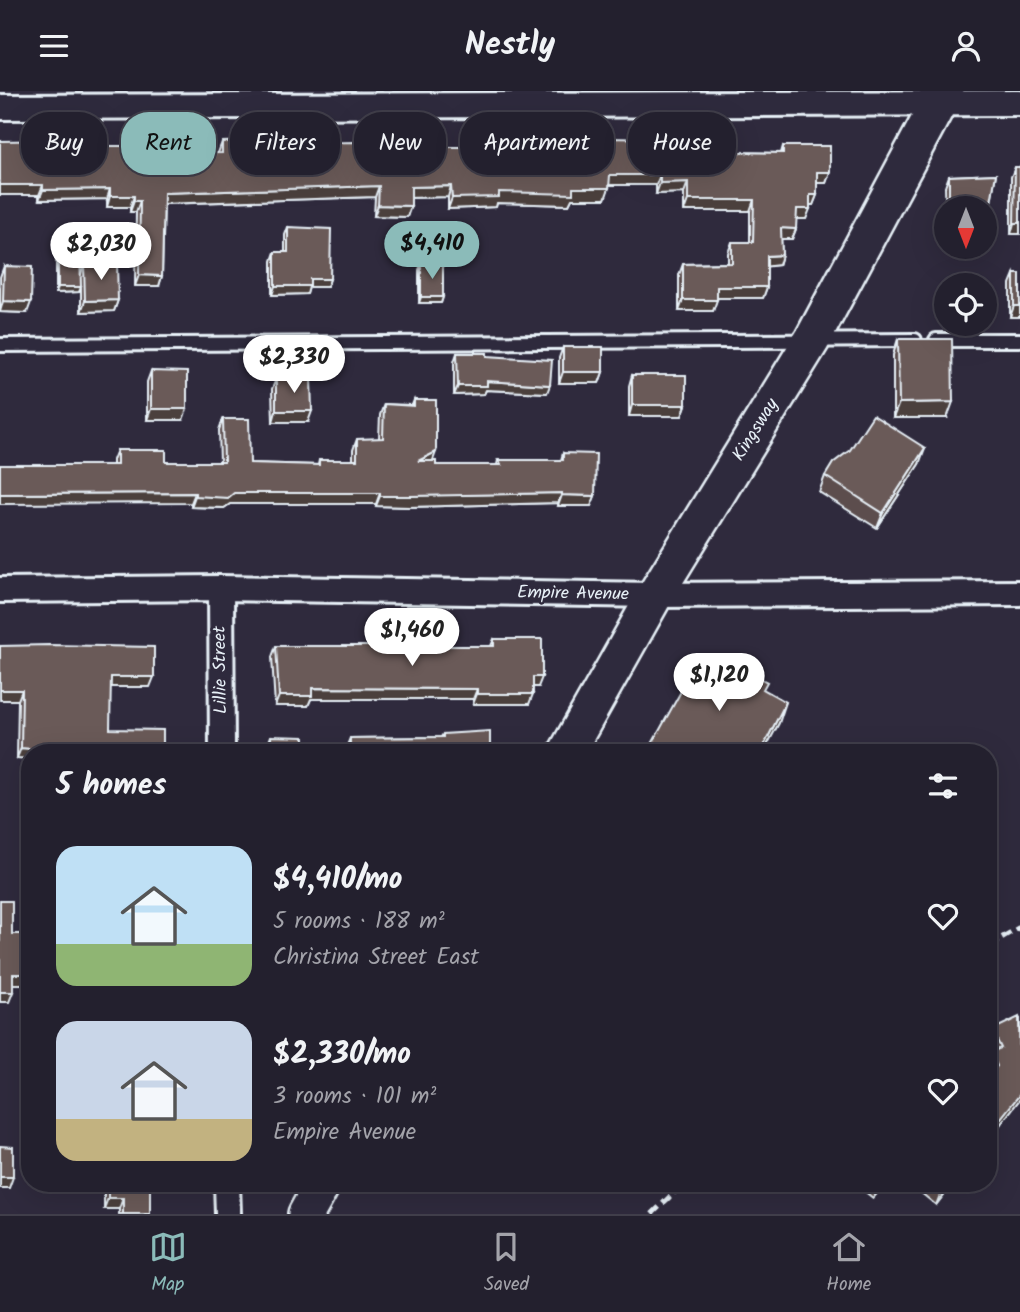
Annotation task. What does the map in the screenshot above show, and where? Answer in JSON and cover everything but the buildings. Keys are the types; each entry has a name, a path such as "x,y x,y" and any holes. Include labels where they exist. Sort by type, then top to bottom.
{"main road":[{"name":"Kingsway","path":"571,744 655,595 812,340 942,97"},
{"path":"306,1214 318,1192"}],"street":[{"path":"0,107 778,97 942,97 1020,103"},
{"name":"Empire Avenue","path":"0,590 220,588 655,595 1020,593"},
{"name":"Lillie Street","path":"220,588 222,744"},
{"path":"228,1192 228,1214"}],"lane":[{"path":"0,345 1020,340"}],"railway":[{"path":"997,940 1020,927"},
{"path":"652,1214 675,1192"}]}
